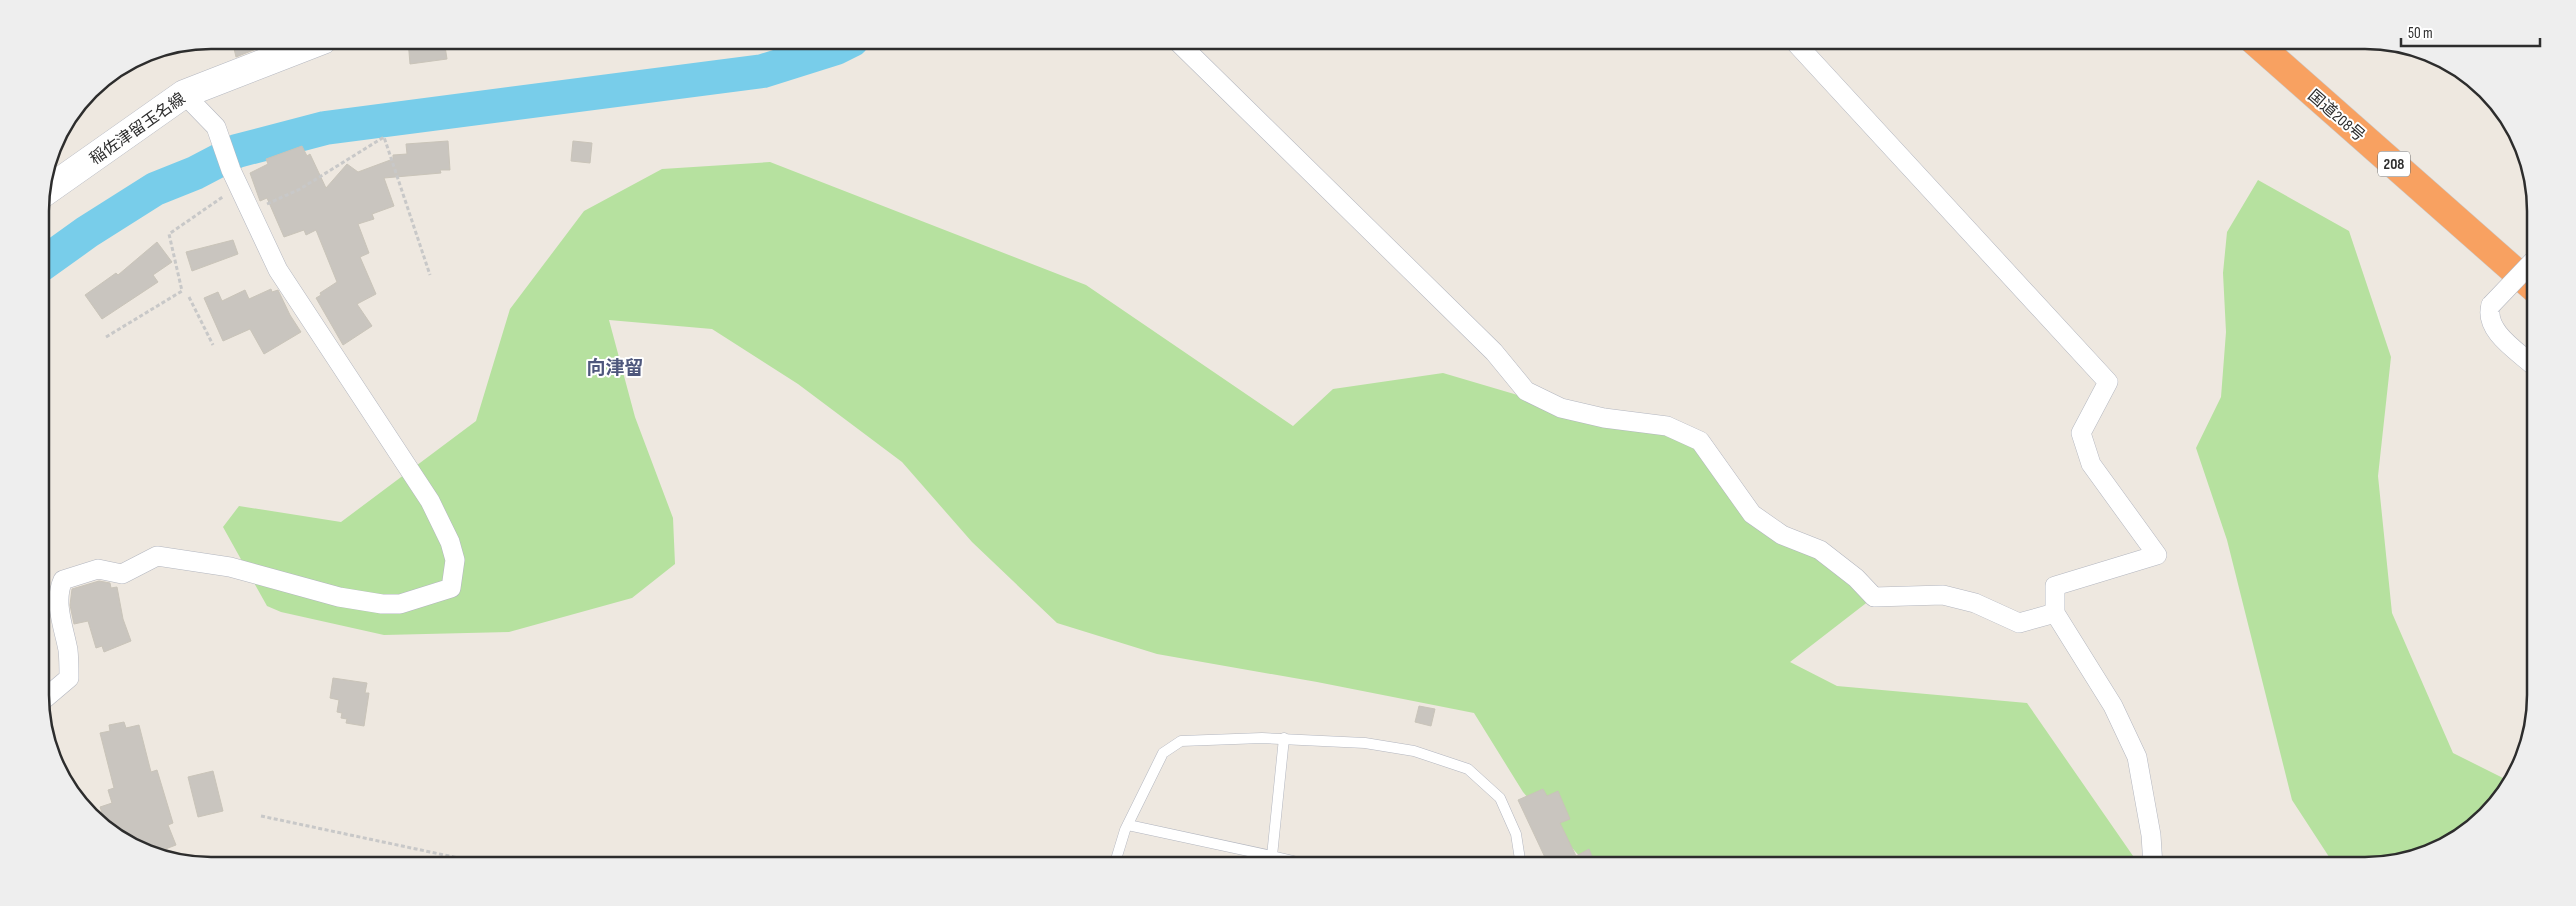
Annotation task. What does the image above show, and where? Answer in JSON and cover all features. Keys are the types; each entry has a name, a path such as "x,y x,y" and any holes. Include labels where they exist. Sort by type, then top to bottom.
{"highway":[{"name":"国道208号","path":"2263,49 2527,282"}],"main road":[{"name":"稲佐津留玉名線","path":"51,188 184,94 300,49"}],"street":[{"path":"1185,49 1494,352 1526,390 1561,408 1604,418 1667,426 1700,441 1752,514 1782,535 1820,550 1856,578 1874,597 1943,595 1974,604 2019,623 2055,613"},
{"path":"1801,49 2108,382 2081,433 2090,464 2156,555 2055,586 2055,613 2113,706 2136,757 2151,835 2152,857"},
{"path":"49,695 69,678 68,653 59,603 59,589 63,580 91,570 98,569 122,574 157,556 230,567 339,597 382,604 400,604 451,588 455,560 450,542 430,500 278,270 231,170 216,127 184,94"},
{"path":"2527,268 2491,305 2489,318 2494,329 2527,359"}],"lane":[{"path":"1271,857 1284,738"},
{"path":"1117,857 1128,825 1162,753 1181,741 1284,738 1364,743 1414,751 1468,769 1500,798 1516,834 1520,857"},
{"path":"1128,825 1255,857"}],"path":[{"path":"259,207 300,189 384,138 430,275"},
{"path":"106,337 182,291 169,234 231,191"},
{"path":"189,297 213,344"},
{"path":"262,816 454,857"}],"green space":[{"path":"770,162 1086,285 1293,426 1333,389 1443,373 1561,408 1700,441 1752,514 1874,597 1790,662 1837,686 2027,703 2134,857 1580,857 1523,792 1474,713 1317,682 1157,654 1057,623 972,542 902,462 798,384 712,329 609,320 635,417 673,518 675,564 632,598 509,632 384,635 281,612 267,606 223,527 239,506 341,522 476,421 510,309 584,211 662,169"},
{"path":"2258,180 2349,231 2391,357 2378,476 2392,613 2453,753 2504,778 2487,802 2464,824 2446,836 2418,849 2376,857 2329,857 2292,800 2227,540 2196,448 2221,397 2226,332 2223,273 2227,232"}],"building":[{"path":"234,49 256,49 236,57"},
{"path":"409,49 445,49 447,59 410,64"},
{"path":"448,141 450,170 440,170 441,173 384,178 394,206 372,214 374,219 358,224 369,253 360,257 376,294 357,304 372,326 343,345 316,298 321,295 320,293 337,282 316,230 306,235 304,230 284,237 267,198 260,201 250,173 268,164 266,159 302,146 307,156 310,154 326,188 347,164 358,172 393,159 393,155 407,154 406,144"},
{"path":"573,141 592,143 590,163 571,161"},
{"path":"233,240 238,254 192,271 186,252"},
{"path":"157,242 172,262 153,275 158,282 102,319 85,295 116,273 118,275"},
{"path":"271,289 272,292 278,290 301,332 264,354 250,329 223,341 204,298 218,292 222,301 245,290 249,299"},
{"path":"99,581 110,583 111,588 117,587 123,619 131,641 104,652 102,646 96,648 88,621 74,624 70,605 72,589"},
{"path":"333,678 367,683 365,693 369,693 364,726 346,723 347,719 341,718 342,713 337,712 339,700 330,698"},
{"path":"1419,706 1435,709 1431,726 1415,722"},
{"path":"124,722 126,728 139,725 151,772 157,770 173,823 168,825 176,845 163,850 149,845 130,836 103,816 100,807 112,803 108,790 114,788 100,733 110,731 109,725"},
{"path":"213,771 223,811 198,817 188,777"},
{"path":"1543,789 1547,796 1558,791 1570,819 1560,823 1576,856 1589,849 1592,857 1545,857 1518,800"}],"waterway":[{"path":"49,259 87,232 155,189 195,173 237,151 325,128 763,71 833,49"}],"district":[{"name":"向津留","path":"615,367"}]}
